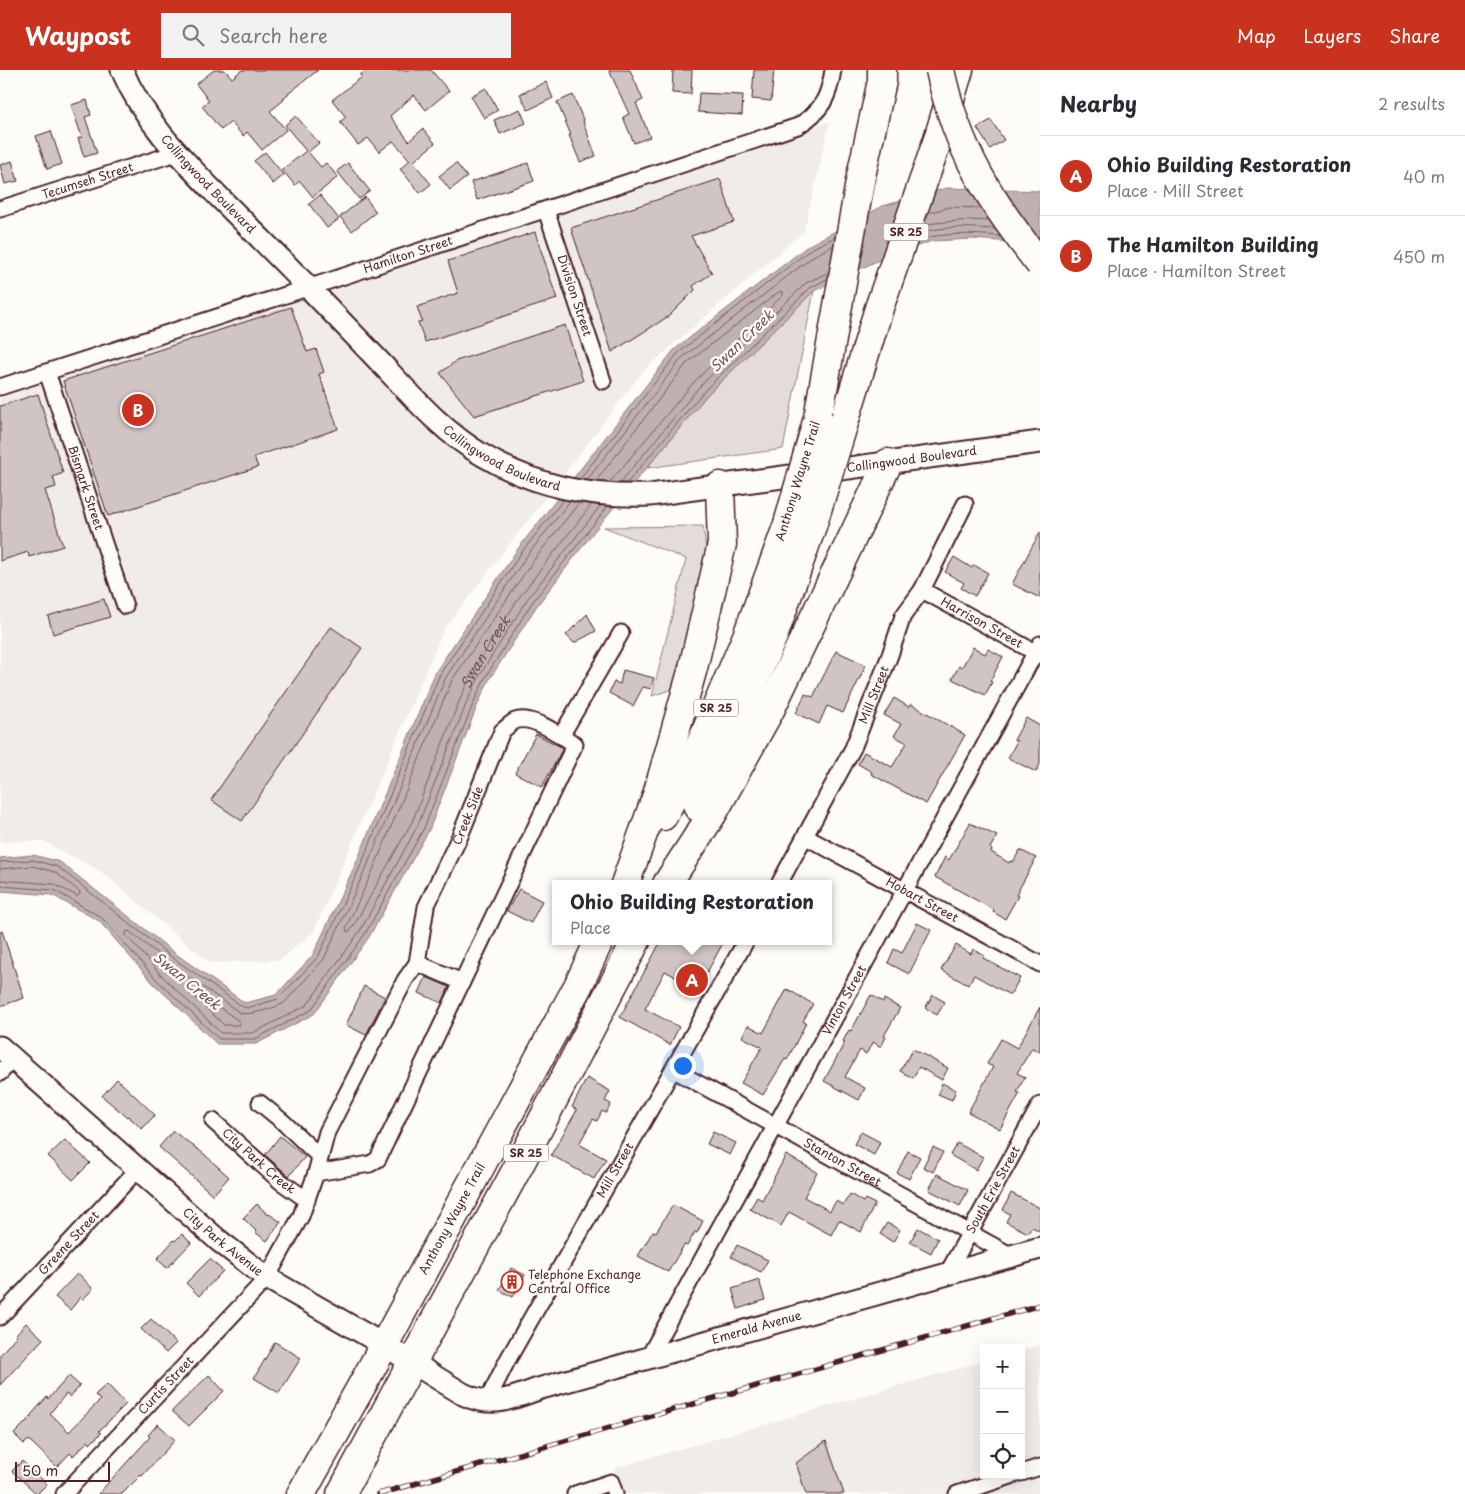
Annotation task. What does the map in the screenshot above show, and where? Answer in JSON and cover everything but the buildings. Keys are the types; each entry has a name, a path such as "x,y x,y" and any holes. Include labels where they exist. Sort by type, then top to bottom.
{"highway":[{"path":"940,70 955,125 976,172 998,210 1040,264"},
{"name":"Anthony Wayne Trail","path":"627,880 698,750 846,416 880,308 935,150 959,70"},
{"name":"Anthony Wayne Trail","path":"668,880 774,634 800,523 882,75"},
{"path":"669,880 713,813 771,708 888,463"},
{"path":"626,880 658,794 693,668 722,544 720,486"},
{"name":"Anthony Wayne Trail","path":"300,1494 384,1345 578,986 597,945"},
{"name":"SR 25","path":"341,1494 524,1156 634,945"}],"street":[{"name":"Hamilton Street","path":"0,387 784,132 798,126 821,108 829,92 833,70"},
{"name":"Collingwood Boulevard","path":"122,71 140,105 176,153 309,288 426,411 462,443 504,467 543,483 588,493 650,495 1038,443"},
{"name":"Tecumseh Street","path":"0,209 176,153"},
{"name":"Division Street","path":"546,210 603,382"},
{"name":"Bismark Street","path":"47,372 125,606"},
{"name":"Mill Street","path":"781,880 853,748 890,655 902,616 922,590 965,504"},
{"name":"Harrison Street","path":"922,590 1038,651"},
{"path":"316,1173 370,1164 378,1159 575,744 561,736 621,633"},
{"name":"Vinton Street","path":"648,1358 1038,651"},
{"name":"Creek Side","path":"267,1278 301,1216 316,1173 327,1132 405,980 417,963 426,907 460,836 502,732 516,721 530,720 561,736"},
{"name":"Hobart Street","path":"806,836 1040,964"},
{"name":"Mill Street","path":"480,1400 507,1361 744,945"},
{"path":"417,963 462,982"},
{"name":"City Park Avenue","path":"4,1060 138,1169 218,1240 267,1278 480,1400"},
{"name":"Stanton Street","path":"674,1070 1012,1256"},
{"path":"260,1103 320,1157"},
{"name":"South Erie Street","path":"947,1274 1040,1105"},
{"name":"City Park Creek","path":"213,1121 280,1181 307,1200"},
{"name":"Greene Street","path":"0,1317 138,1169"},
{"name":"Emerald Avenue","path":"480,1400 507,1400 538,1389 1040,1248"},
{"name":"Curtis Street","path":"64,1494 267,1278"},
{"path":"1025,1472 1040,1467"},
{"path":"957,1494 1002,1479"},
{"path":"575,1494 613,1488"}],"shaded area":[{"path":"830,121 804,231 644,370 444,629 314,931 280,960 210,963 100,871 43,841 0,842 0,398"},
{"path":"814,291 783,449 647,468 707,395"},
{"path":"703,526 706,549 679,687 652,696 686,559 604,527"},
{"path":"1040,1345 1040,1494 623,1494 614,1468 980,1362 980,1479 1025,1479 1025,1350"}],"water":[{"name":"Swan Creek","path":"947,188 1040,191 1040,244 972,239 932,241 879,260 814,291 707,395 595,530 536,607 489,680 429,830 369,937 314,1014 256,1044 217,1044 153,983 99,921 52,895 0,891 0,858 33,855 60,862 176,954 245,1003 276,995 313,955 357,861 436,671 517,550 674,350 809,245 883,206"}],"railway":[{"path":"379,1494 1040,1305"}],"place":[{"name":"The Hamilton Building","path":"138,410"},
{"name":"Ohio Building Restoration","path":"692,980"},
{"name":"Telephone Exchange Central Office","path":"512,1282"}]}
